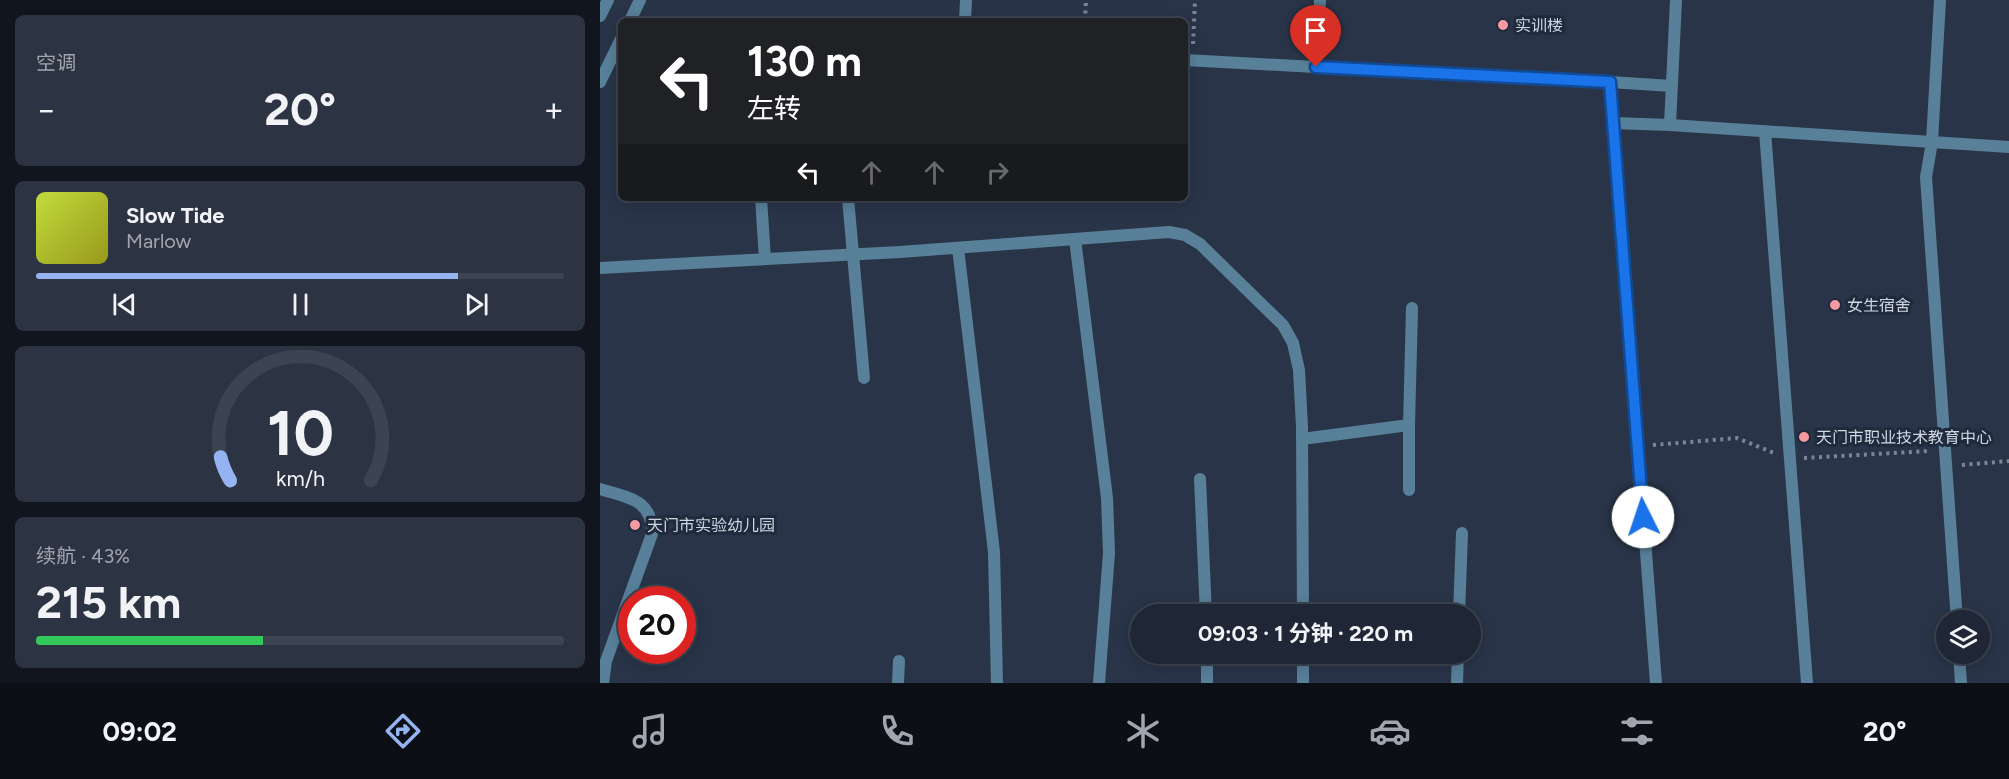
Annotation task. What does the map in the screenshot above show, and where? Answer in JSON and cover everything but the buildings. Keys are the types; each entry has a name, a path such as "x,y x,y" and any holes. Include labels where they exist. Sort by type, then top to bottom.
{"street":[{"path":"600,16 608,0"},
{"path":"631,18 640,0"},
{"path":"965,18 966,0"},
{"path":"1316,67 1320,0"},
{"path":"1670,125 1676,0"},
{"path":"1940,0 1932,142 1926,177 1956,610"},
{"path":"600,82 618,45"},
{"path":"1189,60 1672,86"},
{"path":"1610,82 1656,683"},
{"path":"1613,123 2009,147"},
{"path":"1765,131 1806,683"},
{"path":"761,201 765,259"},
{"path":"848,201 864,378"},
{"path":"600,268 853,255 1169,232 1185,235 1200,244 1283,325 1293,343 1299,370 1302,439 1303,604"},
{"path":"1075,239 1107,498 1109,553 1100,683"},
{"path":"958,248 994,552 997,683"},
{"path":"1409,490 1412,308"},
{"path":"1302,439 1409,425"},
{"path":"1200,479 1206,604"},
{"path":"600,489 643,506 650,513 652,522 652,534 606,661 603,683"},
{"path":"1459,604 1462,532"},
{"path":"897,683 899,661"},
{"path":"1207,664 1207,683"},
{"path":"1303,664 1303,683"},
{"path":"1457,683 1458,664"},
{"path":"1960,664 1961,683"}],"path":[{"path":"1085,18 1086,0"},
{"path":"1189,60 1195,0"},
{"path":"1946,466 2009,461"}],"place":[{"name":"实训楼","path":"1503,25"},
{"name":"女生宿舍","path":"1835,305"},
{"name":"天门市职业技术教育中心","path":"1804,437"},
{"name":"天门市实验幼儿园","path":"635,525"}],"route":[{"path":"1316,67 1610,82 1643,517"}]}
